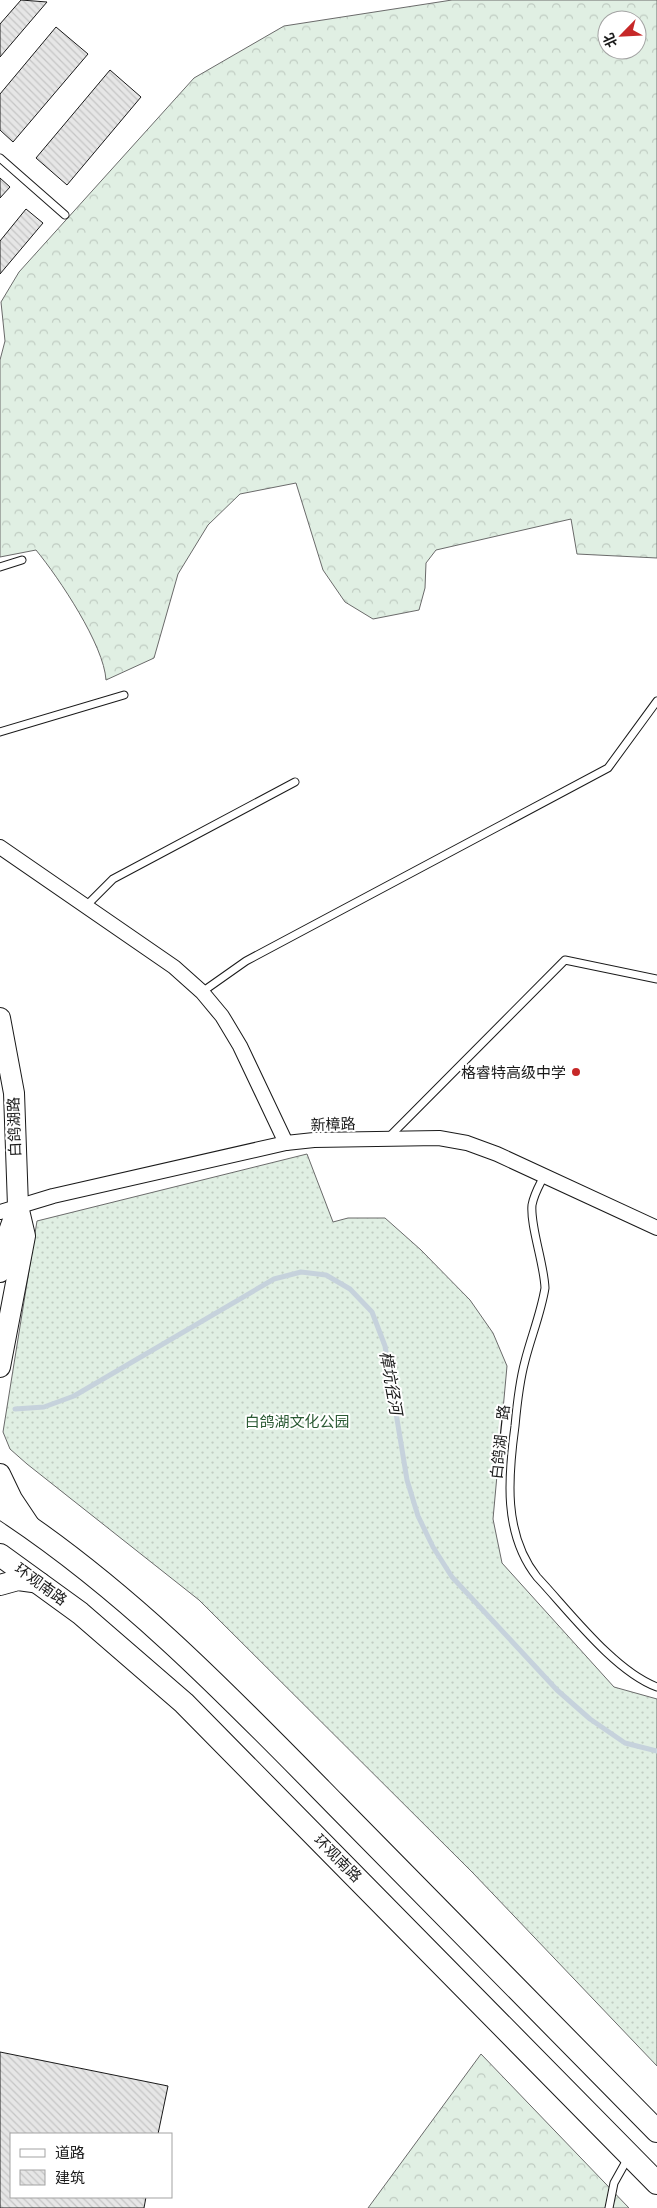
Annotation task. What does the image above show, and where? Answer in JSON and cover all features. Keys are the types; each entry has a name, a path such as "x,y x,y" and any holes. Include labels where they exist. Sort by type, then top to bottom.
{"main road":[{"path":"0,1507 32,1528 113,1590 207,1674 657,2131"},
{"name":"环观南路","path":"0,1555 40,1582 118,1645 191,1710 657,2183"}],"street":[{"path":"0,847 174,967 202,992 222,1016 240,1046 286,1143"},
{"name":"白鸽湖路","path":"0,1018 14,1093 7,1237 0,1272"},
{"name":"新樟路","path":"9,1209 53,1196 286,1143 314,1140 439,1138 467,1143 657,1228"},
{"name":"白鸽湖路","path":"0,1367 25,1236 9,1209"},
{"path":"0,1474 16,1505 32,1528"},
{"path":"0,1585 18,1580 40,1582"}],"lane":[{"path":"0,158 65,215"},
{"path":"0,567 22,560"},
{"path":"0,732 124,694"},
{"path":"202,992 246,961 608,768 657,700"},
{"path":"86,906 113,879 295,782"},
{"path":"388,1139 566,960 657,979"},
{"name":"白鸽湖一路","path":"544,1176 532,1207 533,1222 544,1271 545,1288 519,1387 509,1472 511,1513 520,1549 527,1564 537,1577 617,1662 646,1683 657,1687"},
{"path":"609,2208 614,2183 630,2156"}],"green space":[{"path":"452,0 657,0 657,558 577,554 571,519 436,550 426,563 425,588 419,610 373,619 345,602 323,570 296,483 240,494 208,525 178,574 154,658 106,680 97,649 79,612 36,550 0,557 0,360 5,341 1,302 19,272 194,78 284,26"},
{"name":"白鸽湖文化公园","path":"307,1154 333,1222 348,1218 385,1218 421,1250 470,1300 493,1333 507,1366 493,1519 502,1563 614,1687 657,1699 657,2066 473,1873 199,1600 27,1464 10,1449 3,1432 37,1221"},
{"path":"481,2054 629,2208 368,2208"}],"building":[{"path":"21,0 47,2 0,57 0,24"},
{"path":"56,27 88,54 13,142 0,130 0,94"},
{"path":"110,70 141,97 67,185 36,158"},
{"path":"0,178 10,187 0,198"},
{"path":"26,209 43,223 0,274 0,241"},
{"path":"0,2052 168,2086 158,2133 10,2133 10,2198 146,2198 144,2208 0,2208"}],"waterway":[{"name":"樟坑径河","path":"15,1409 44,1407 74,1396 274,1279 301,1272 326,1275 350,1289 372,1312 385,1346 407,1480 418,1516 433,1547 452,1577 557,1690 590,1719 625,1743 657,1751"}],"place":[{"name":"格睿特高级中学","path":"576,1072"}]}
